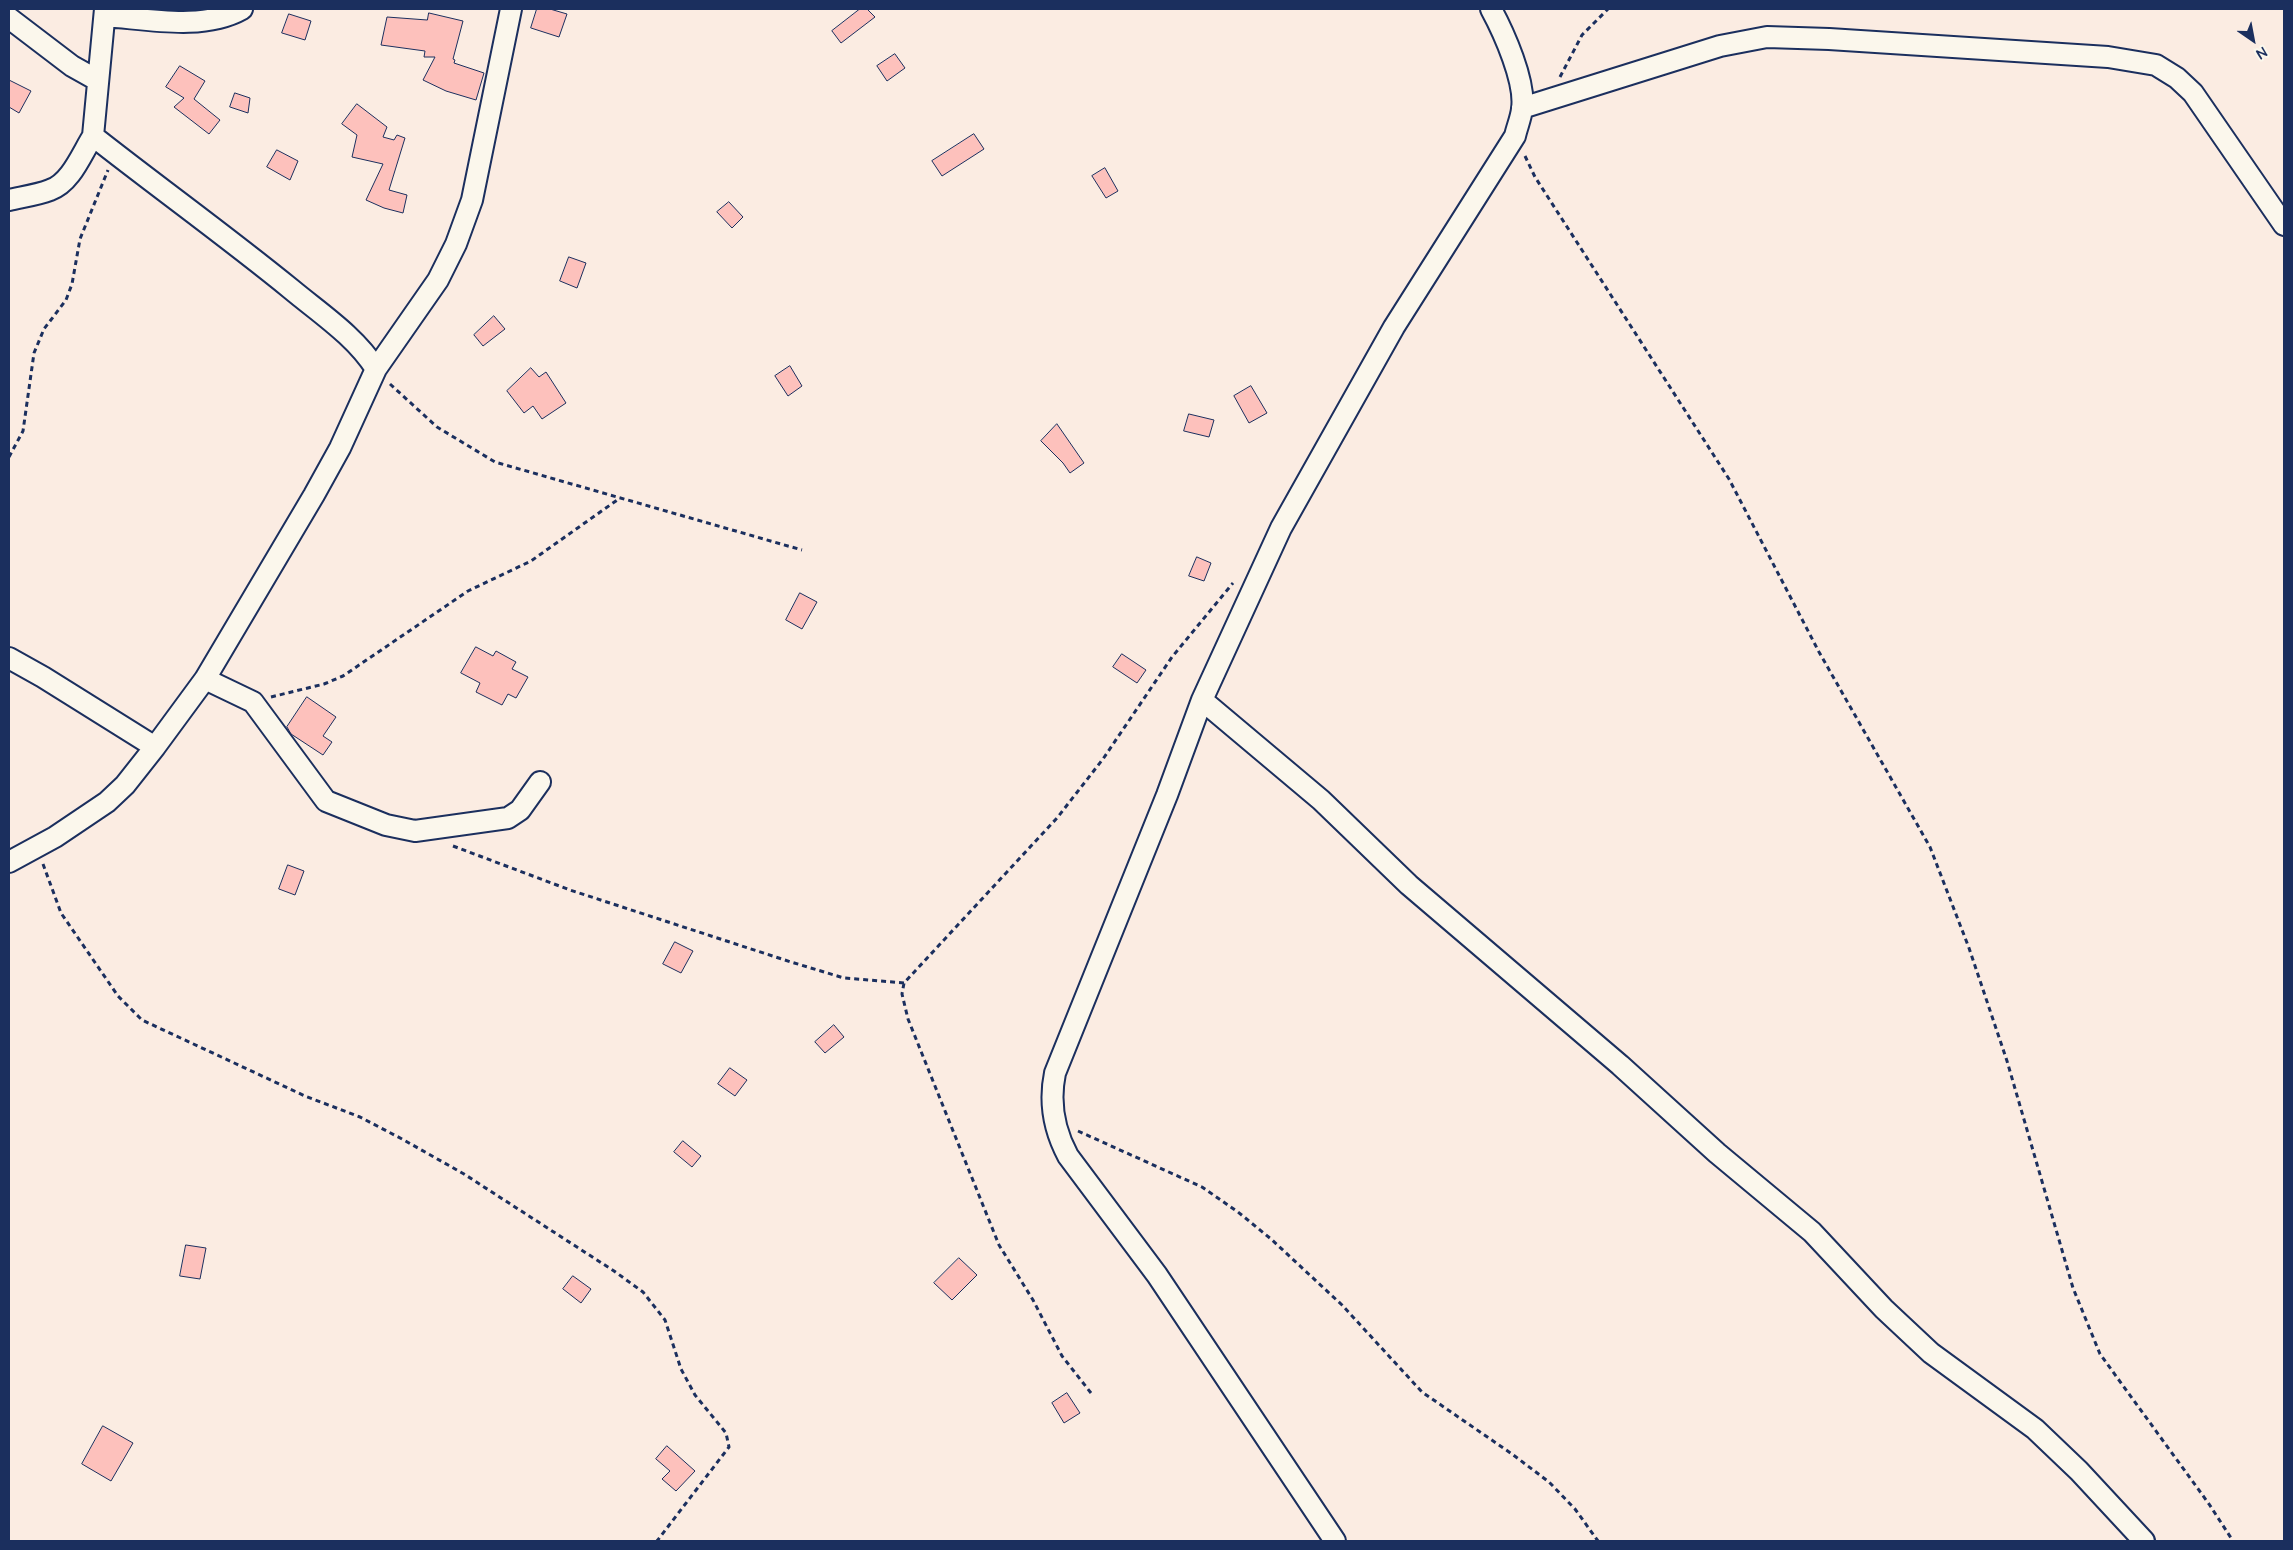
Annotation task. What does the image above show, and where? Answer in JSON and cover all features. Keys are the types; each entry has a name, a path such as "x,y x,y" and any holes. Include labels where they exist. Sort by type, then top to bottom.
{"street":[{"path":"9,200 57,187 70,174 93,136 105,13 186,22 208,20 242,9"},
{"path":"9,862 37,847 107,802 125,785 205,679 340,448 376,369 438,280 456,244 472,200 511,9"},
{"path":"1335,1541 1157,1275 1068,1156 1058,1137 1054,1121 1053,1084 1202,700 1286,520 1394,327 1515,136 1522,108 1518,79 1504,34 1491,9"},
{"path":"9,18 65,61 97,80"},
{"path":"1522,108 1720,46 1767,37 1829,39 2108,57 2156,65 2177,78 2193,93 2284,225"},
{"path":"93,136 219,230 354,341 376,369"},
{"path":"9,658 155,747"},
{"path":"205,679 254,702 321,797 326,801 398,829 415,831 508,818 520,810 540,782"},
{"path":"1202,700 1322,800 1409,885 1620,1065 1717,1153 1812,1232 1884,1308 1931,1353 2050,1442 2144,1541"}],"path":[{"path":"1548,100 1582,35 1608,9"},
{"path":"1515,136 1535,177 1729,479 1819,652 1930,847 1968,948 2007,1061 2073,1288 2100,1354 2209,1504 2233,1541"},
{"path":"9,457 23,431 34,353 44,330 66,300 72,284 80,239 114,153"},
{"path":"376,369 408,403 437,427 495,462 802,550"},
{"path":"254,702 324,684 343,676 468,591 530,561 620,498"},
{"path":"1091,1393 1062,1356 1033,1300 999,1245 903,1005 902,994 904,983 1057,818 1103,759 1172,657 1238,578"},
{"path":"452,845 570,890 791,962 844,978 904,983"},
{"path":"37,847 61,914 118,996 142,1020 278,1085 360,1116 464,1174 614,1271 642,1292 665,1320 681,1368 695,1395 726,1433 729,1447 656,1541"},
{"path":"1054,1121 1202,1187 1238,1212 1271,1239 1342,1305 1422,1392 1549,1482 1576,1509 1598,1541"}],"building":[{"path":"537,9 550,9 567,14 559,37 531,28"},
{"path":"860,9 867,9 875,17 841,43 832,31"},
{"path":"429,13 463,21 453,59 455,60 454,63 484,73 476,100 446,91 423,80 435,57 424,57 425,51 381,45 387,17 427,20"},
{"path":"289,14 311,21 305,40 282,33"},
{"path":"895,54 905,68 887,81 877,66"},
{"path":"180,66 205,81 194,99 220,120 209,134 174,107 184,98 166,87"},
{"path":"9,80 31,91 19,113 9,107"},
{"path":"235,93 250,98 248,113 230,107"},
{"path":"357,104 387,127 383,137 394,140 397,135 405,138 389,190 407,195 403,213 384,208 366,200 383,164 352,157 357,135 342,124"},
{"path":"974,134 984,149 942,176 932,161"},
{"path":"277,150 298,161 290,180 267,167"},
{"path":"1105,168 1118,191 1106,198 1092,176"},
{"path":"729,202 743,217 732,228 717,212"},
{"path":"569,257 586,263 577,288 560,281"},
{"path":"494,316 505,329 483,346 474,335"},
{"path":"790,366 802,386 788,396 775,376"},
{"path":"531,368 539,377 546,372 566,403 542,419 533,406 524,413 507,391"},
{"path":"1251,386 1267,413 1249,423 1234,396"},
{"path":"1189,414 1214,420 1209,437 1184,431"},
{"path":"1057,424 1084,463 1070,473 1063,463 1041,441"},
{"path":"1197,557 1211,563 1204,581 1189,576"},
{"path":"800,593 817,602 802,629 786,620"},
{"path":"476,647 493,656 496,651 516,662 512,669 528,677 516,698 508,694 502,705 476,692 480,683 461,673"},
{"path":"1122,654 1146,670 1137,683 1113,667"},
{"path":"307,697 336,717 323,736 332,742 323,755 291,734 287,727"},
{"path":"288,865 304,871 295,895 279,889"},
{"path":"675,942 693,951 681,973 663,964"},
{"path":"834,1025 844,1037 825,1053 815,1042"},
{"path":"730,1068 747,1080 735,1096 718,1084"},
{"path":"683,1141 701,1156 692,1167 674,1152"},
{"path":"186,1245 206,1248 200,1279 180,1276"},
{"path":"959,1258 977,1275 952,1300 934,1283"},
{"path":"573,1276 591,1289 581,1303 563,1289"},
{"path":"1067,1393 1080,1413 1064,1423 1052,1403"},
{"path":"103,1426 133,1443 111,1481 82,1464"},
{"path":"667,1446 695,1471 676,1491 662,1479 670,1471 656,1459"}]}
